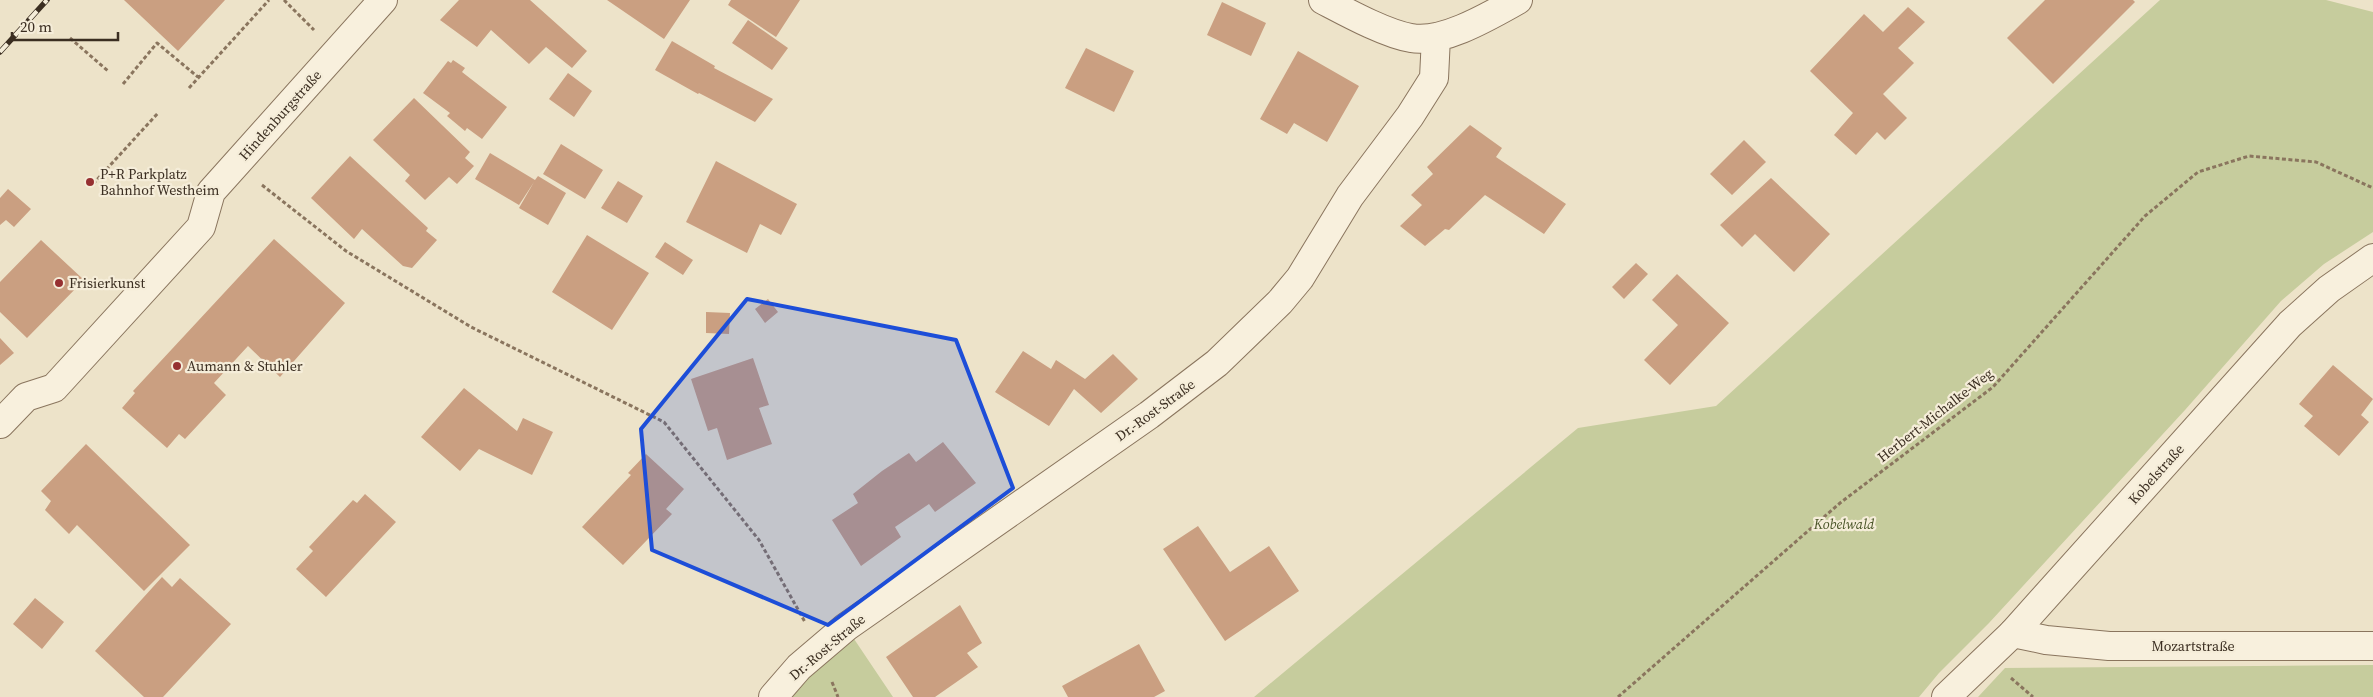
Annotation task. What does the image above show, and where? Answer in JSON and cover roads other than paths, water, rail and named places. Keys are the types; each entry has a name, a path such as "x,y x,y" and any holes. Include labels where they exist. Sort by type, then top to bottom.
{"street":[{"name":"Hindenburgstraße","path":"0,424 26,397 54,388 174,258 201,227 211,192 383,0"},
{"path":"1323,0 1367,22 1411,38 1436,36 1474,23 1518,0"},
{"name":"Dr.-Rost-Straße","path":"773,697 820,649 868,612 1149,415 1217,363 1280,302 1300,278 1350,196 1410,116 1434,78 1436,36"},
{"name":"Kobelstraße","path":"1946,697 2013,633 2290,324 2329,289 2373,258"},
{"name":"Mozartstraße","path":"2013,633 2046,640 2109,646 2373,646"}],"railway":[{"path":"0,52 47,0"}],"place":[{"name":"P+R Parkplatz Bahnhof Westheim","path":"90,182"},
{"name":"Frisierkunst","path":"59,283"},
{"name":"Aumann & Stuhler","path":"177,366"}],"park label":[{"name":"Kobelwald","path":"1844,524"}]}
